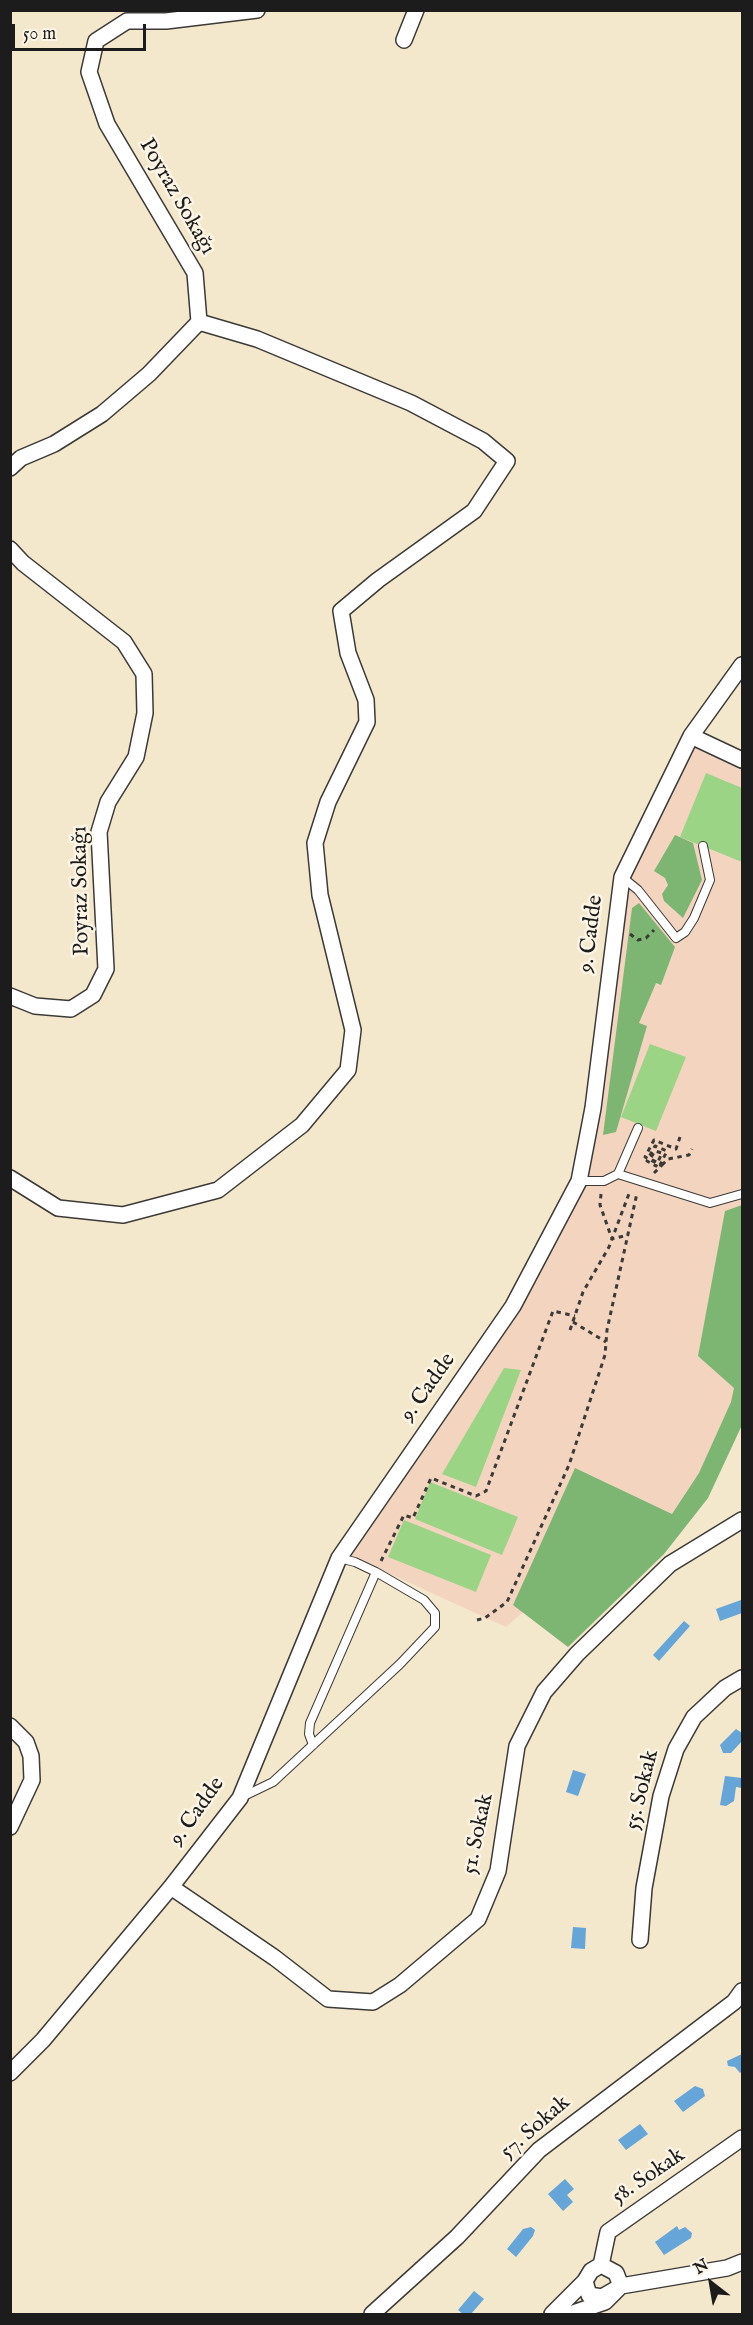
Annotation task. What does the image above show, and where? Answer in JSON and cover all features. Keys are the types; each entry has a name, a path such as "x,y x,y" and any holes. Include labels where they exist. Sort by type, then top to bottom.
{"street":[{"name":"Poyraz Sokağı","path":"199,322 195,273 107,124 89,72 96,41 128,21 166,21 257,10"},
{"path":"404,40 416,10"},
{"path":"10,468 21,458 54,444 102,414 149,374 199,322 257,339 411,403 483,441 507,461 474,511 378,580 341,611 348,653 366,700 367,722 328,802 315,843 320,895 353,1030 348,1070 302,1125 218,1190 123,1215 58,1208 10,1178"},
{"name":"Poyraz Sokağı","path":"10,549 31,569 124,642 144,674 145,713 136,757 108,802 99,832 106,969 93,995 71,1010 35,1006 10,996"},
{"name":"9. Cadde","path":"10,2073 43,2040 171,1887 240,1798 339,1558 513,1306 579,1181 593,1108 622,877 691,736 742,665"},
{"path":"691,736 742,760"},
{"name":"51. Sokak","path":"171,1887 275,1958 328,1999 373,2002 400,1985 478,1919 498,1871 518,1746 544,1692 577,1654 670,1564 742,1520"},
{"name":"55. Sokak","path":"640,1940 644,1888 661,1796 676,1749 694,1717 725,1688 742,1678"},
{"path":"10,1726 26,1742 31,1756 32,1780 10,1827"},
{"name":"57. Sokak","path":"372,2314 457,2237 539,2150 734,2002 742,1991"},
{"name":"58. Sokak","path":"601,2265 608,2232 742,2138"},
{"path":"585,2281 589,2295 602,2297 621,2286 727,2268 742,2262"},
{"path":"552,2314 585,2281 591,2271 601,2265 616,2273 621,2286"},
{"path":"570,2314 605,2302 621,2286"}],"lane":[{"path":"622,877 638,890 676,938 685,932 694,918 710,880 703,846"},
{"path":"579,1181 604,1181 618,1174 638,1128"},
{"path":"618,1174 711,1203 742,1194"},
{"path":"240,1798 273,1782 435,1627 435,1613 430,1605 376,1572 355,1562 339,1558"},
{"path":"313,1745 309,1734 310,1723 376,1572"}],"path":[{"path":"628,933 638,939 645,938 662,922"},
{"path":"680,1137 676,1149 654,1140 645,1157 653,1161 660,1165 667,1151 656,1146 651,1153 647,1161 656,1166 659,1160 662,1154 655,1151 650,1159 661,1164 668,1159 689,1155 692,1149"},
{"path":"477,1620 485,1618 507,1602 569,1465 605,1355 640,1180"},
{"path":"570,1330 584,1292 640,1180"},
{"path":"604,1181 600,1205 612,1239"},
{"path":"612,1239 628,1235"},
{"path":"376,1572 404,1515 413,1518 431,1478 476,1496 486,1491 553,1311 575,1316"},
{"path":"573,1322 606,1342"}],"shaded area":[{"path":"695,747 742,770 742,1425 708,1498 664,1554 568,1647 523,1612 506,1627 351,1556 520,1311 590,1171 628,879"}],"green space":[{"path":"706,773 742,788 742,862 680,837"},
{"path":"675,835 693,843 702,880 683,918 664,901 662,894 668,885 665,878 654,871"},
{"path":"639,903 675,947 661,985 656,983 639,1023 647,1026 616,1132 603,1135 632,908"},
{"path":"650,1044 686,1057 656,1131 621,1117"},
{"path":"742,1205 742,1425 708,1498 664,1554 568,1647 513,1605 575,1468 672,1514 699,1473 731,1402 734,1388 698,1356 725,1211"},
{"path":"504,1368 521,1370 476,1487 442,1474"},
{"path":"430,1482 518,1517 502,1555 415,1519"},
{"path":"404,1520 491,1555 476,1592 388,1557"}],"water":[{"path":"741,1600 742,1613 720,1621 716,1609"},
{"path":"684,1621 690,1626 659,1661 653,1655"},
{"path":"736,1729 742,1733 742,1741 731,1753 723,1753 720,1745"},
{"path":"573,1770 586,1774 578,1796 566,1792"},
{"path":"725,1776 742,1778 742,1788 736,1787 734,1801 726,1806 720,1805"},
{"path":"573,1927 586,1928 585,1949 571,1948"},
{"path":"742,2054 740,2073 735,2067 728,2066 727,2061"},
{"path":"695,2086 703,2089 705,2096 683,2112 674,2101"},
{"path":"640,2124 648,2134 626,2150 618,2140"},
{"path":"565,2179 574,2189 567,2195 573,2202 563,2211 548,2194"},
{"path":"677,2226 679,2230 685,2227 692,2233 691,2238 664,2255 655,2242"},
{"path":"531,2227 535,2230 533,2236 516,2257 507,2249 523,2229"},
{"path":"474,2291 484,2299 471,2314 463,2314 458,2310"}]}
